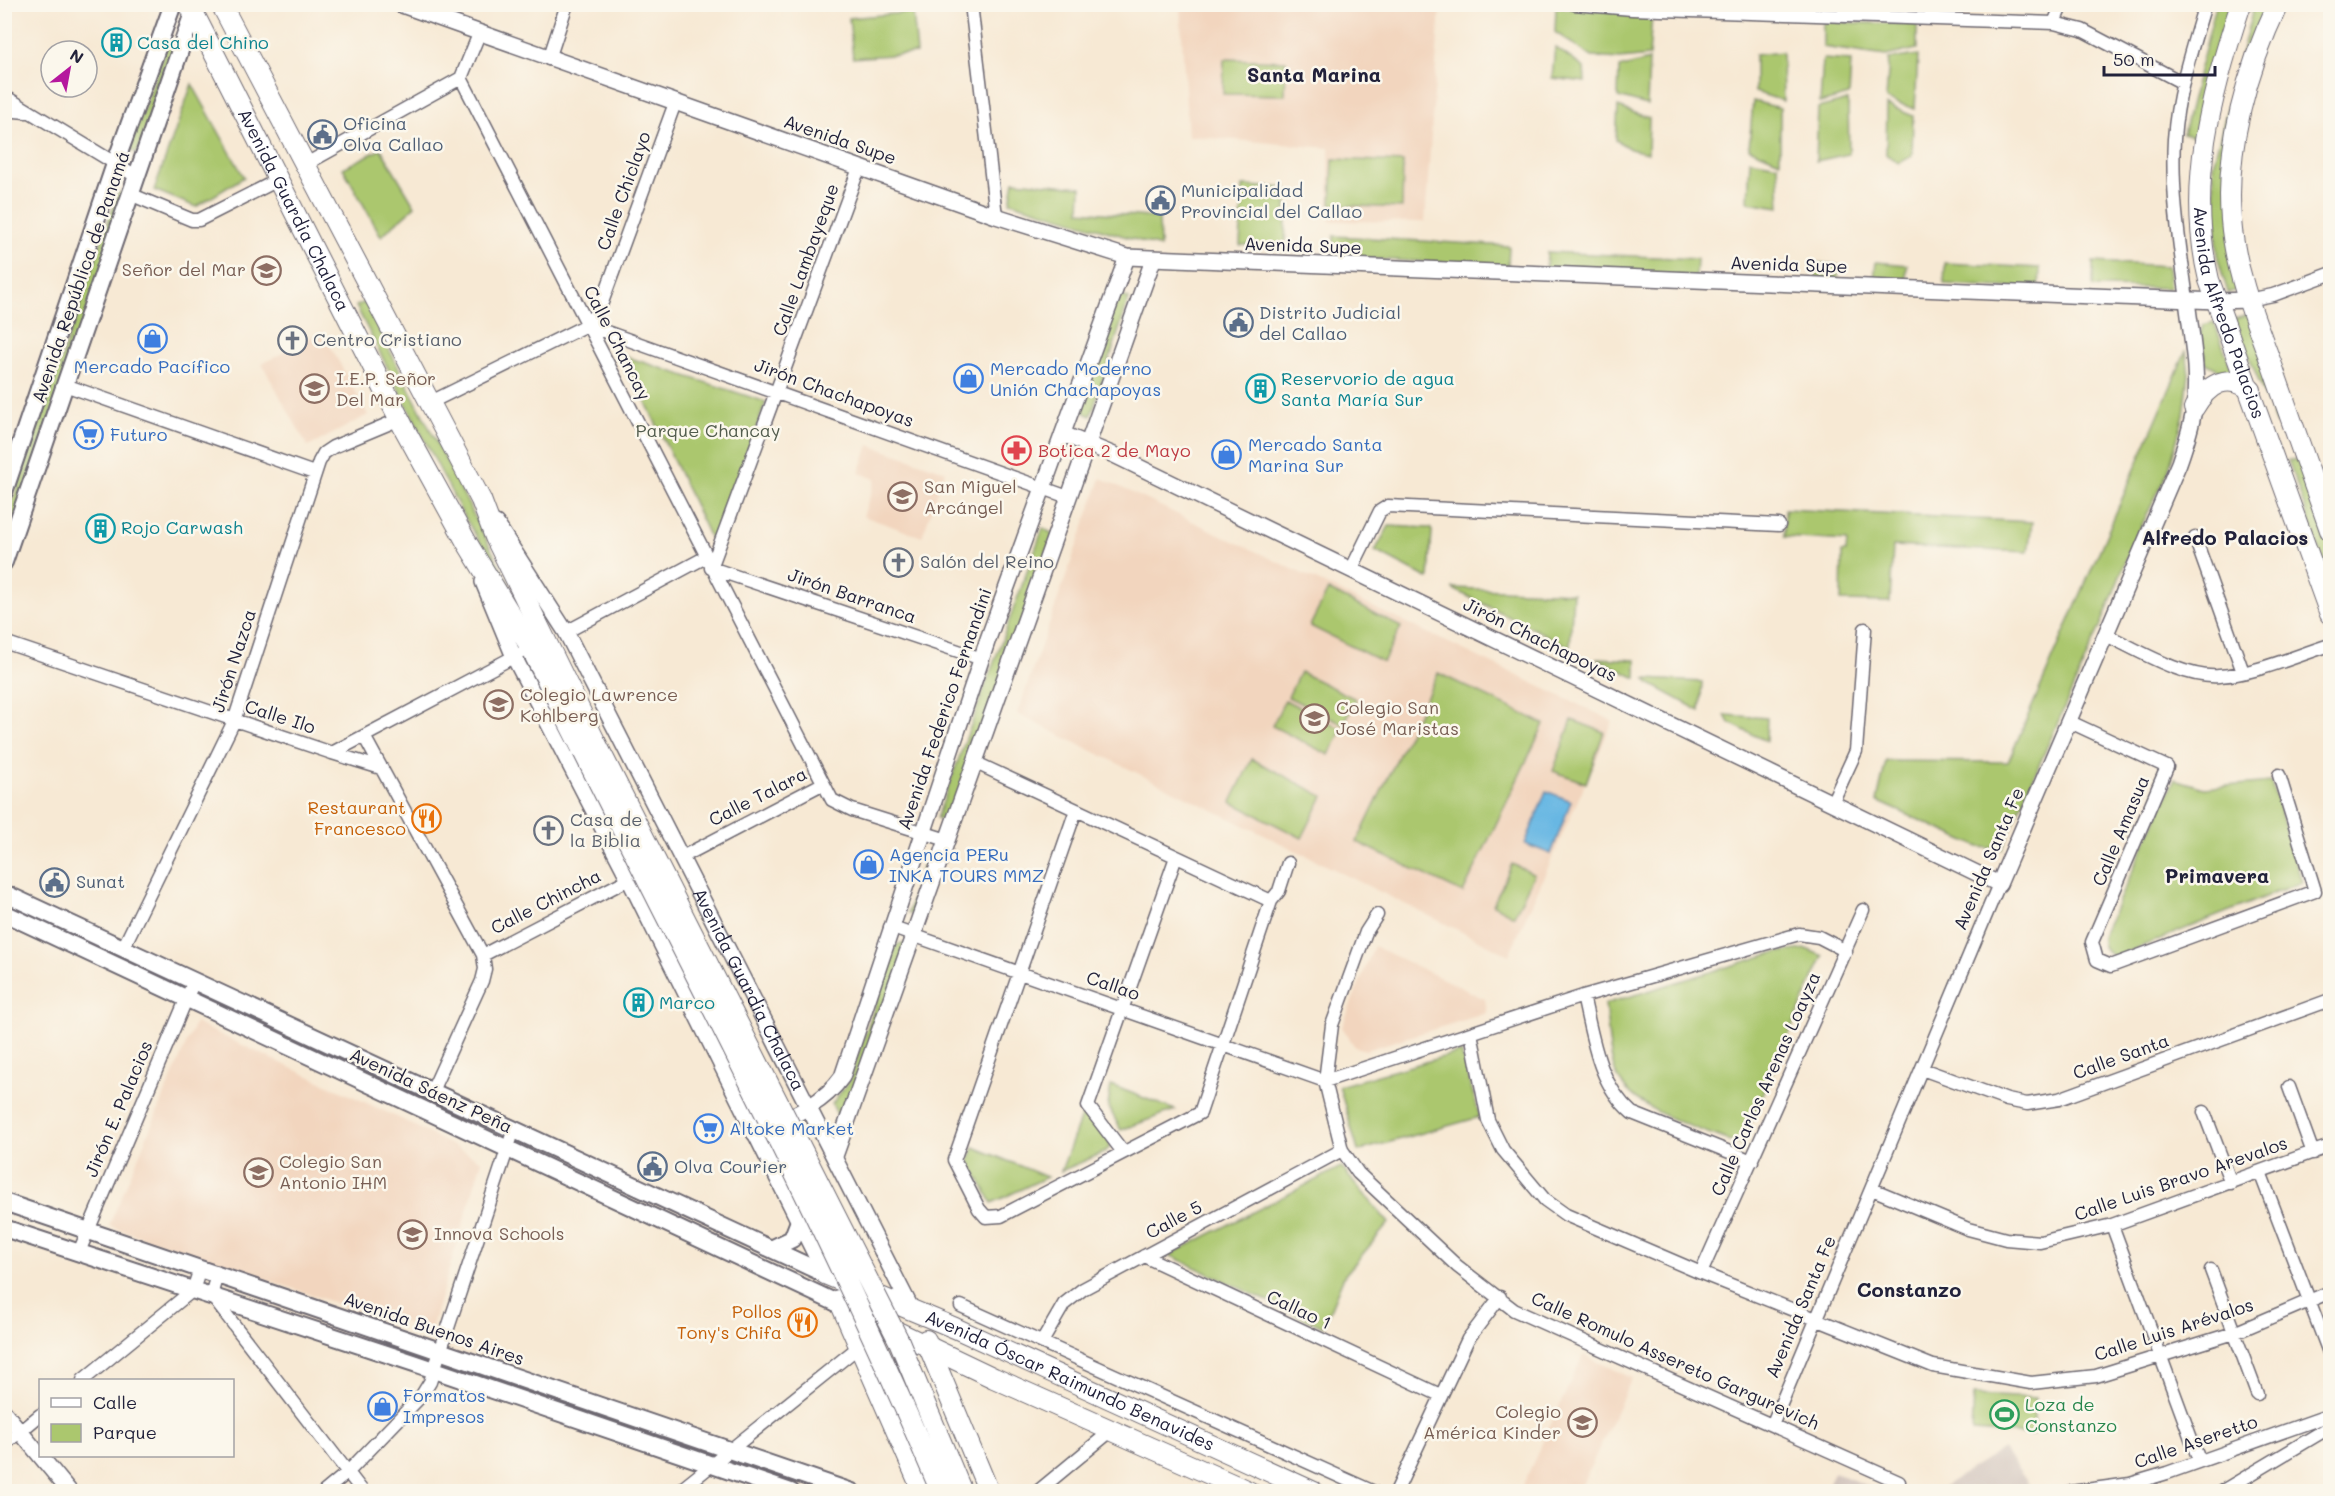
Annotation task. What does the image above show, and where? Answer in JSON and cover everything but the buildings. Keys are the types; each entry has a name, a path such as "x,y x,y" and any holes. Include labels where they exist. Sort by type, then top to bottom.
{"main road":[{"name":"Avenida República de Panamá","path":"5,487 115,164 173,4"},
{"name":"Avenida Guardia Chalaca","path":"221,4 481,500 495,537 589,746 898,1390 941,1491"},
{"name":"Avenida Alfredo Palacios","path":"2241,4 2216,84 2201,165 2201,230 2204,259 2217,301 2331,614"},
{"name":"Avenida Alfredo Palacios","path":"2278,4 2258,54 2244,99 2231,173 2230,209 2235,250 2248,300 2331,531"},
{"name":"Avenida República de Panamá","path":"4,562 193,8"},
{"name":"Avenida Guardia Chalaca","path":"193,8 339,301 522,652 589,746 899,1341 962,1491"},
{"path":"339,301 369,285"},
{"path":"2194,408 2205,390 2223,381 2234,380 2251,390"},
{"path":"2271,446 2298,437"},
{"name":"Avenida Sáenz Peña","path":"4,893 825,1274"},
{"name":"Avenida Sáenz Peña","path":"4,914 841,1305"},
{"name":"Avenida Buenos Aires","path":"4,1202 852,1491"},
{"path":"771,1249 792,1239 799,1221"},
{"path":"4,1228 436,1370 791,1491"},
{"name":"Avenida Guardia Chalaca","path":"825,1274 861,1345 923,1491"},
{"name":"Avenida Óscar Raimundo Benavides","path":"825,1274 912,1310 1314,1491"},
{"name":"Avenida Óscar Raimundo Benavides","path":"841,1305 1250,1491"},
{"name":"Avenida Guardia Chalaca","path":"912,1310 989,1491"}],"street":[{"name":"Avenida Supe","path":"399,4 996,216 1127,257 1153,260 2187,300 2248,300"},
{"path":"549,59 567,4"},
{"path":"971,4 996,216"},
{"path":"1574,4 1632,9 2054,23 2082,30 2183,83"},
{"path":"1905,18 1906,4"},
{"path":"2054,23 2062,4"},
{"path":"2187,300 2174,183 2174,138 2183,83 2205,4"},
{"path":"306,164 461,78 479,34"},
{"name":"Calle Chancay","path":"461,78 822,784"},
{"path":"4,96 136,176"},
{"name":"Calle Chiclayo","path":"587,325 600,308 675,103"},
{"path":"4,110 33,113"},
{"name":"Calle Lambayeque","path":"709,562 776,393 859,168"},
{"path":"130,194 192,220 199,220 278,180"},
{"name":"Avenida Federico Fernandini","path":"754,1133 810,1107 834,1089 842,1077 890,927 982,658 1127,257"},
{"path":"835,1156 1153,260"},
{"path":"2248,300 2272,295 2331,274"},
{"name":"Avenida Santa Fe","path":"1773,1424 1999,884 2179,463 2194,408 2195,366 2187,300"},
{"path":"429,403 587,325"},
{"name":"Jirón Chachapoyas","path":"587,325 1068,497"},
{"path":"65,385 314,473"},
{"name":"Jirón Nazca","path":"123,948 234,721 314,473 324,453 333,447 400,419"},
{"name":"Jirón Chachapoyas","path":"1063,435 1114,455 1999,884"},
{"path":"1076,475 1093,459 1114,455"},
{"name":"Avenida Guardia Chalaca","path":"481,500 566,632 912,1310"},
{"path":"1351,570 1380,511 1388,506 1779,525"},
{"path":"2195,538 2243,672"},
{"path":"566,632 709,562"},
{"name":"Jirón Barranca","path":"709,562 982,658"},
{"path":"1832,803 1856,751 1865,629"},
{"path":"2106,635 2190,672 2216,677 2243,672 2331,645"},
{"name":"Calle Ilo","path":"4,642 332,753 522,652"},
{"name":"Avenida Guardia Chalaca","path":"522,652 629,879 825,1274"},
{"name":"Calle Amasua","path":"2068,721 2167,767 2092,942 2097,960 2112,966 2315,891 2279,775"},
{"path":"364,736 483,955"},
{"path":"332,753 381,768"},
{"path":"974,762 1271,902"},
{"name":"Calle Talara","path":"682,857 822,784 832,800 852,810 947,840"},
{"path":"1076,810 954,1160 979,1209 986,1216 1001,1216 1200,1113 1271,902 1279,891 1288,863"},
{"path":"1123,1152 1088,1106 1176,857"},
{"name":"Calle Chincha","path":"432,1091 482,981 485,969 483,955 629,879"},
{"name":"Calle Carlos Arenas Loayza","path":"1701,1273 1863,910"},
{"name":"Calle Romulo Assereto Gargurevich","path":"1377,915 1366,932 1332,1024 1325,1081 1342,1150 1358,1173 1449,1258 1514,1310 1899,1482"},
{"name":"Callao","path":"890,927 1325,1081"},
{"path":"1325,1081 1583,996 1799,934 1819,937 1845,951"},
{"name":"Jirón E. Palacios","path":"79,1252 194,981"},
{"path":"1583,996 1596,1051 1607,1085 1616,1100 1632,1113 1752,1161"},
{"name":"Calle Santa","path":"1922,1069 2007,1100 2040,1103 2059,1099 2331,1000"},
{"name":"Calle Luis Arévalos","path":"1471,1033 1488,1120 1503,1150 1531,1187 1566,1215 1817,1321 1933,1366 2031,1383 2096,1376 2234,1333 2331,1292"},
{"path":"2289,1087 2313,1153"},
{"path":"2204,1112 2231,1183"},
{"path":"324,1491 348,1472 422,1395 436,1370 513,1130"},
{"name":"Calle 5","path":"1042,1342 1055,1316 1073,1296 1342,1150"},
{"name":"Calle Luis Bravo Arevalos","path":"1872,1189 1968,1229 2023,1242 2062,1239 2112,1225 2313,1153 2329,1150"},
{"path":"2260,1172 2331,1355"},
{"path":"2112,1225 2199,1460"},
{"name":"Callao 1","path":"1144,1256 1440,1395"},
{"path":"84,1379 193,1290 200,1269"},
{"path":"2211,1270 2257,1394"},
{"path":"218,1275 211,1295 363,1491"},
{"path":"1396,1491 1468,1339 1500,1297"},
{"name":"Avenida Óscar Raimundo Benavides","path":"961,1306 1374,1491"},
{"path":"678,1491 861,1345"},
{"path":"4,1412 39,1454"},
{"name":"Calle Aseretto","path":"2071,1491 2130,1484 2331,1415"},
{"path":"4,1445 39,1416"},
{"path":"2221,1491 2331,1426"},
{"path":"1037,1491 1112,1430"},
{"path":"42,1457 70,1491"}],"shaded area":[{"path":"1383,4 1440,8 1425,222 1329,221 1329,148 1188,136 1180,5"},
{"name":"I.E.P. Señor Del Mar","path":"322,331 368,415 308,447 262,364"},
{"name":"San Miguel Arcángel","path":"869,445 945,471 922,537 863,516 876,479 859,473"},
{"name":"Colegio San José Maristas","path":"1101,478 1613,721 1509,955 1017,714"},
{"path":"1374,946 1485,999 1487,1013 1366,1050 1355,1047 1342,1027"},
{"name":"Colegio San Antonio IHM","path":"195,1023 399,1118 482,1161 431,1329 344,1306 109,1226"},
{"name":"Colegio América Kinder","path":"1583,1355 1632,1378 1579,1491 1520,1491"},
{"path":"2003,1449 2034,1491 1936,1491"},
{"path":"1834,1472 1879,1491 1825,1491"}],"green space":[{"path":"1709,5 1898,5 1893,12"},
{"path":"2216,5 2233,5 2199,139 2183,134"},
{"path":"2254,5 2264,5 2228,161 2242,288 2228,293 2218,259 2213,164"},
{"path":"1556,8 1652,14 1649,56 1620,59 1592,57 1555,32"},
{"path":"913,12 917,53 853,58 849,18"},
{"path":"1823,22 1917,24 1917,49 1886,56 1823,47"},
{"path":"169,39 175,48 137,153 129,150"},
{"path":"1555,47 1584,68 1585,82 1552,78"},
{"path":"1782,52 1783,101 1755,92 1755,55"},
{"path":"1918,55 1915,109 1886,99 1889,59"},
{"path":"1224,59 1286,61 1285,95 1223,94"},
{"path":"1823,59 1851,61 1849,95 1820,103"},
{"path":"1649,60 1647,105 1618,97 1619,68"},
{"path":"192,84 244,177 196,207 154,190"},
{"path":"1848,100 1849,154 1816,161 1818,108"},
{"path":"1753,101 1780,108 1780,161 1749,148"},
{"path":"1887,105 1913,116 1912,156 1899,163 1886,154"},
{"path":"1618,107 1649,118 1648,153 1630,149 1616,140"},
{"path":"381,149 415,206 381,236 343,168"},
{"path":"1333,159 1403,162 1402,208 1331,205"},
{"path":"1750,160 1778,165 1780,207 1748,202"},
{"path":"1014,181 1081,187 1080,211 1159,218 1160,247 1010,202"},
{"path":"1243,186 1287,188 1285,247 1240,245"},
{"path":"118,192 127,195 5,547 5,524"},
{"path":"1334,236 1509,246 1508,266 1333,257"},
{"path":"1547,252 1697,259 1696,277 1546,269"},
{"path":"1876,262 1907,265 1906,281 1874,278"},
{"path":"2093,262 2168,266 2170,288 2093,287"},
{"path":"1817,263 1839,265 1838,279 1816,277"},
{"path":"1945,263 2040,268 2039,289 1944,284"},
{"path":"1119,295 1129,299 1091,416 1075,408"},
{"path":"365,302 509,584 507,586 462,513 356,306"},
{"path":"2249,315 2288,419 2276,424 2234,319"},
{"path":"2214,322 2232,370 2224,373 2206,363 2200,334 2203,325"},
{"path":"2186,351 2189,374 2184,415 2168,472 2132,545 2103,620 2002,849 1979,847 1877,801 1886,761 2008,762"},
{"name":"Parque Chancay","path":"624,356 766,402 713,544"},
{"path":"2288,460 2301,460 2330,543 2330,581"},
{"path":"1785,509 2032,522 2028,552 1893,546 1890,602 1841,601 1842,552 1846,552 1847,541 1784,537"},
{"path":"1389,526 1430,528 1432,531 1429,579 1375,551"},
{"path":"1043,528 1053,534 950,822 937,818"},
{"path":"1453,589 1573,593 1570,647"},
{"path":"1328,590 1401,627 1383,662 1310,626"},
{"path":"1596,658 1636,660 1636,678"},
{"path":"1300,672 1356,699 1344,725 1288,697"},
{"path":"1438,673 1544,724 1463,893 1357,842"},
{"path":"1646,679 1702,682 1700,711 1650,684"},
{"path":"1285,700 1342,729 1329,755 1272,726"},
{"path":"1725,715 1767,718 1766,741 1729,723"},
{"path":"1572,720 1604,732 1586,783 1553,771"},
{"path":"1252,759 1323,796 1302,838 1231,802"},
{"path":"2175,779 2204,788 2271,782 2302,882 2115,957 2105,949 2102,937"},
{"path":"924,862 934,870 921,918 908,913"},
{"path":"1512,864 1534,874 1514,916 1493,905"},
{"path":"901,943 907,946 844,1128 832,1104 849,1081 896,945"},
{"path":"1806,949 1823,956 1741,1145 1668,1117 1634,1096 1621,1083 1612,1060 1605,1004 1773,953"},
{"path":"1461,1052 1480,1117 1358,1151 1339,1086"},
{"path":"1111,1085 1175,1110 1121,1130 1108,1106"},
{"path":"1082,1114 1109,1138 1110,1147 1105,1152 1061,1171"},
{"path":"974,1147 1047,1177 992,1203 969,1160"},
{"path":"1341,1167 1389,1223 1344,1276 1323,1327 1169,1255"},
{"name":"Loza de Constanzo","path":"1974,1395 2035,1398 2033,1435 1972,1431"}],"water":[{"path":"1546,791 1571,801 1551,854 1525,844"}],"place":[{"name":"Casa del Chino","path":"116,43"},
{"name":"Oficina Olva Callao","path":"322,134"},
{"name":"Municipalidad Provincial del Callao","path":"1160,201"},
{"name":"Señor del Mar","path":"267,270"},
{"name":"Distrito Judicial del Callao","path":"1238,323"},
{"name":"Mercado Pacífico","path":"152,338"},
{"name":"Centro Cristiano","path":"292,340"},
{"name":"Mercado Moderno Unión Chachapoyas","path":"969,379"},
{"name":"I.E.P. Señor Del Mar","path":"315,389"},
{"name":"Reservorio de agua Santa María Sur","path":"1260,389"},
{"name":"Futuro","path":"89,435"},
{"name":"Botica 2 de Mayo","path":"1017,451"},
{"name":"Mercado Santa Marina Sur","path":"1227,455"},
{"name":"San Miguel Arcángel","path":"903,497"},
{"name":"Rojo Carwash","path":"100,528"},
{"name":"Salón del Reino","path":"899,562"},
{"name":"Colegio Lawrence Kohlberg","path":"499,705"},
{"name":"Colegio San José Maristas","path":"1315,718"},
{"name":"Restaurant Francesco","path":"427,818"},
{"name":"Casa de la Biblia","path":"549,830"},
{"name":"Agencia PERu INKA TOURS MMZ","path":"868,865"},
{"name":"Sunat","path":"55,882"},
{"name":"Marco","path":"638,1003"},
{"name":"Altoke Market","path":"708,1129"},
{"name":"Olva Courier","path":"653,1167"},
{"name":"Colegio San Antonio IHM","path":"258,1172"},
{"name":"Innova Schools","path":"413,1234"},
{"name":"Pollos Tony's Chifa","path":"803,1322"},
{"name":"Formatos Impresos","path":"382,1406"},
{"name":"Loza de Constanzo","path":"2004,1415"},
{"name":"Colegio América Kinder","path":"1582,1422"}],"district":[{"name":"Santa Marina","path":"1314,75"},
{"name":"Alfredo Palacios","path":"2225,538"},
{"name":"Primavera","path":"2217,876"},
{"name":"Constanzo","path":"1909,1290"}]}
